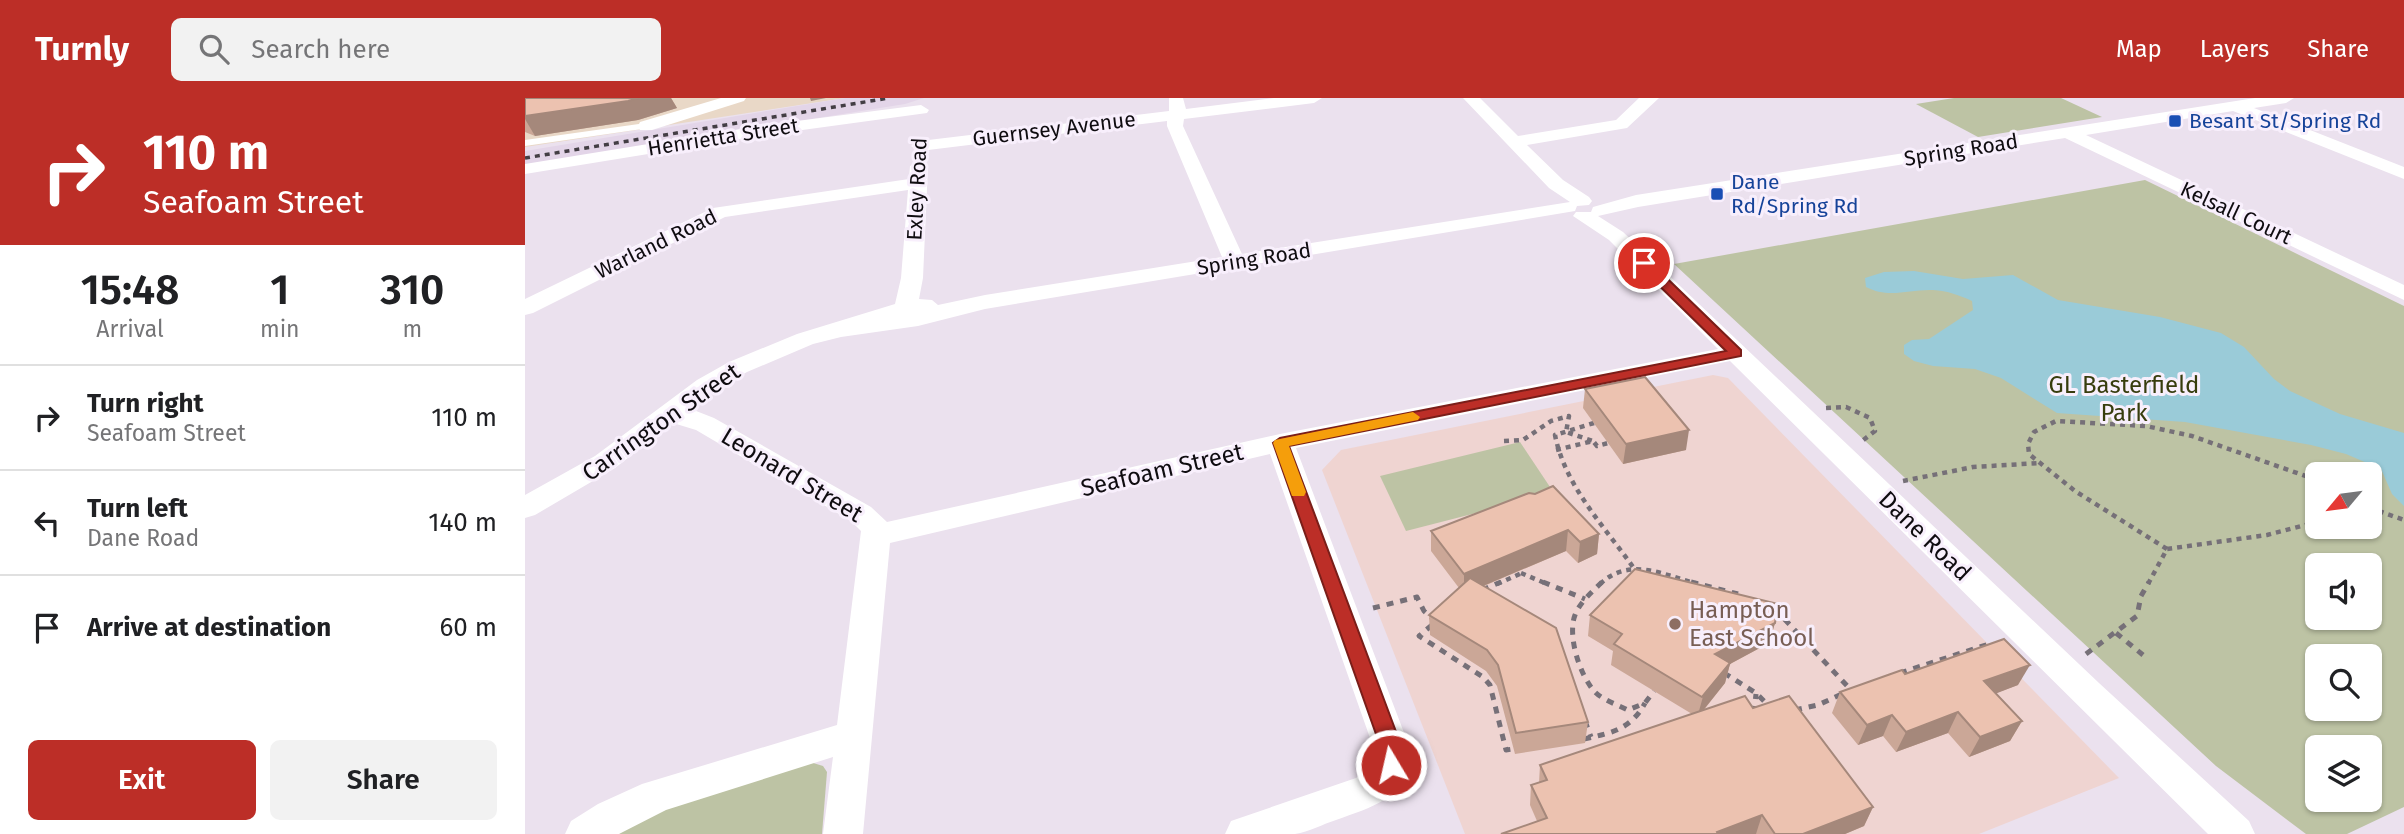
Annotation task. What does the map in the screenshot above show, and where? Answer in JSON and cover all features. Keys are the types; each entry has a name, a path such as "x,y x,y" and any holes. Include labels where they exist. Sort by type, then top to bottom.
{"street":[{"path":"646,126 738,98"},
{"name":"Guernsey Avenue","path":"920,146 1175,106 1314,98"},
{"name":"Dane Road","path":"1471,98 1556,184 1736,353 2159,764 2235,834"},
{"path":"1514,142 1621,124 1630,119 1640,104 1651,98"},
{"name":"Spring Road","path":"915,311 1522,217 1587,212 1636,201 2068,133 2239,103 2286,98"},
{"path":"2239,103 2404,173"},
{"name":"Exley Road","path":"915,311 912,278 922,105"},
{"name":"Henrietta Street","path":"525,169 922,105"},
{"path":"1175,106 1175,126 1235,262"},
{"name":"Kelsall Court","path":"2068,133 2404,293"},
{"name":"Warland Road","path":"525,308 720,212 918,183"},
{"name":"Carrington Street","path":"525,508 605,462 706,385 738,366 788,345 915,311"},
{"name":"Seafoam Street","path":"877,535 1280,443 1736,353"},
{"name":"Leonard Street","path":"668,414 695,419 861,514 873,524 877,535 843,834"},
{"path":"1245,834 1352,798 1385,779 1391,765 1388,737 1280,443"},
{"path":"585,834 612,817 656,796 854,736"}],"lane":[{"path":"525,143 646,126"}],"path":[{"path":"1825,408 1846,407 1870,418 1875,431 1871,437 1861,442"},
{"path":"1504,441 1523,440 1551,421 1569,416 1566,432"},
{"path":"2305,476 2192,436 2146,426 2056,421 2035,432 2028,444 2029,454 2075,491 2167,549 2267,535 2305,525"},
{"path":"1594,423 1555,435 1556,450 1565,469 1633,567"},
{"path":"1566,432 1593,441 1597,446 1608,443"},
{"path":"1556,450 1593,441"},
{"path":"1902,482 1973,467 2040,463"},
{"path":"2382,512 2404,520"},
{"path":"2087,654 2137,616 2141,596 2167,549"},
{"path":"1646,702 1628,710 1596,693 1582,673 1571,648 1574,617 1585,599 1611,574 1633,567 1741,595"},
{"path":"1476,592 1520,572 1585,599"},
{"path":"1373,608 1417,597 1424,611 1436,621"},
{"path":"1768,602 1853,689 1818,705 1786,712"},
{"path":"1446,613 1419,636 1483,677 1490,685 1506,750 1513,749"},
{"path":"2116,633 2143,655"},
{"path":"1893,675 1992,643"},
{"path":"1722,671 1756,693 1778,715"},
{"path":"1582,712 1587,738 1630,727 1638,719 1654,691"},
{"path":"1753,722 1756,693"}],"shaded area":[{"path":"567,98 845,98 525,147 525,110"},
{"path":"845,98 924,98 905,104 525,165 525,151"},
{"name":"Hampton East School","path":"1713,375 1728,378 2119,778 1979,834 1465,834 1322,470 1341,450"}],"green space":[{"path":"1954,98 2061,98 2102,117 1978,137 1916,104"},
{"name":"GL Basterfield Park","path":"2145,180 2404,306 2404,807 2347,834 2306,834 2216,766 1674,264"},
{"path":"1520,442 1554,493 1406,531 1380,476"},
{"path":"810,762 823,766 827,772 822,834 605,834 638,815"}],"water":[{"path":"1914,271 1963,279 2013,275 2058,300 2160,317 2221,333 2244,347 2274,379 2290,391 2340,414 2404,433 2404,506 2392,494 2382,471 2382,462 2365,462 2311,445 2185,422 2057,413 2001,378 1975,369 1933,366 1914,361 1904,354 1904,345 1912,340 1929,339 1973,310 1972,301 1949,292 1924,290 1891,293 1866,287 1865,278 1884,272"}],"building":[{"path":"525,98 638,98 525,116"},
{"path":"1645,377 1689,430 1626,444 1585,389"},
{"path":"1553,486 1599,534 1580,542 1568,530 1464,574 1431,531 1529,493 1535,494"},
{"path":"1635,569 1778,604 1775,623 1715,654 1730,663 1702,697 1614,644 1622,634 1590,615"},
{"path":"1470,578 1556,628 1588,722 1516,733 1498,665 1487,650 1429,615"},
{"path":"2004,639 2030,665 1984,681 2022,721 1980,737 1958,712 1906,732 1892,715 1867,725 1840,692 1902,670 1905,674"},
{"path":"1745,696 1753,708 1789,696 1873,807 1803,834 1775,834 1762,815 1717,832 1718,834 1501,834 1547,818 1531,785 1547,780 1540,765"}],"railway":[{"path":"525,158 889,98"}],"slow traffic":[{"path":"1298,492 1280,443 1413,417"}],"place":[{"name":"Besant St/Spring Rd","path":"2175,121"},
{"name":"Dane Rd/Spring Rd","path":"1717,194"},
{"name":"Hampton East School","path":"1675,624"}],"route":[{"path":"1391,765 1388,737 1280,443 1736,353 1644,263"}]}
